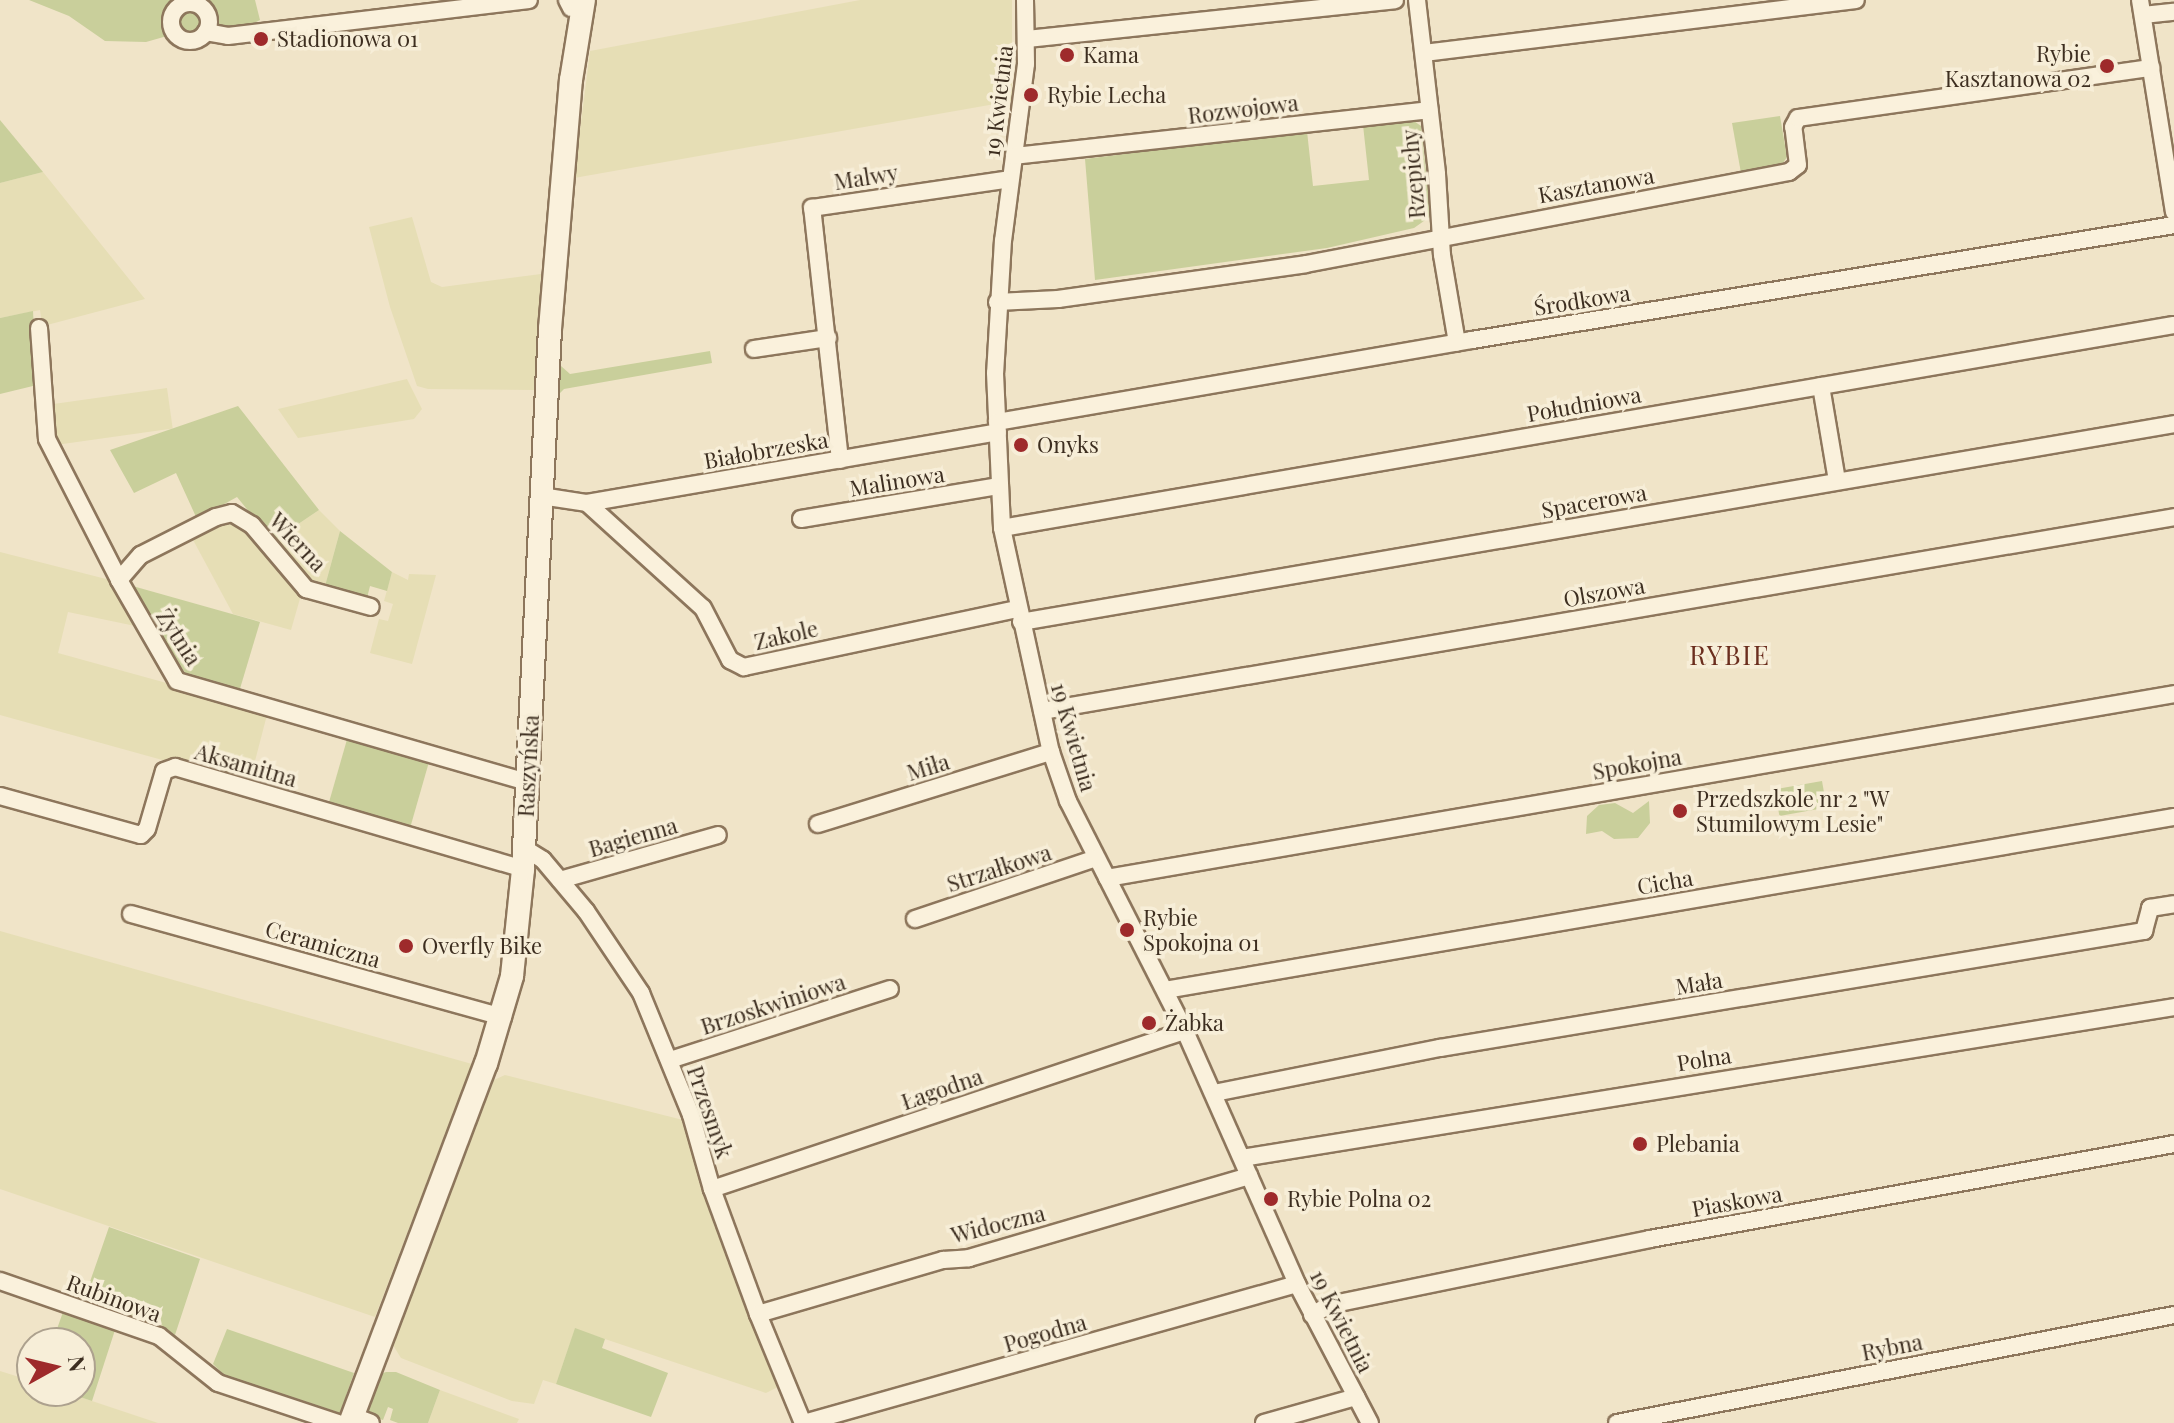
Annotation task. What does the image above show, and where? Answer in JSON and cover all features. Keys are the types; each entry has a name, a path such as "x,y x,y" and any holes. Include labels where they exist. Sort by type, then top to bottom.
{"street":[{"path":"206,32 226,37 506,0 529,0"},
{"name":"19 Kwietnia","path":"1025,0 1027,39 997,302 999,486 1002,528 1051,752 1068,801 1185,1031 1297,1284 1370,1423"},
{"path":"1027,39 1395,0"},
{"name":"Rzepichy","path":"1417,0 1440,236 1457,343"},
{"path":"1424,53 1856,0"},
{"name":"Raszyńska","path":"353,1421 503,1017 519,934 541,496 571,80 573,2"},
{"path":"2174,12 2141,8 2174,212"},
{"name":"Kasztanowa","path":"997,302 1058,299 1306,264 1795,170 1798,165 1793,127 1798,118 2151,68"},
{"name":"Rozwojowa","path":"1014,156 1429,110"},
{"name":"Malwy","path":"840,460 812,208 1010,179"},
{"name":"Środkowa","path":"998,427 1457,343 2174,225"},
{"name":"Południowa","path":"1002,528 2174,325"},
{"name":"Żytnia","path":"39,328 47,439 119,580 167,666 181,683 526,782"},
{"path":"754,349 828,338"},
{"path":"1821,386 1837,481"},
{"name":"Spacerowa","path":"1020,616 2174,424"},
{"name":"Białobrzeska","path":"541,496 587,503 840,460 998,427"},
{"name":"Malinowa","path":"801,519 999,486"},
{"name":"Zakole","path":"587,503 700,606 730,660 744,667 1020,616"},
{"name":"Wierna","path":"119,580 141,555 216,517 232,513 252,525 306,589 371,607"},
{"name":"Olszowa","path":"1042,711 2174,517"},
{"name":"Spokojna","path":"1107,878 2174,694"},
{"name":"Miła","path":"818,824 1051,752"},
{"name":"Aksamitna","path":"0,796 141,835 147,829 164,771 175,767 524,858"},
{"name":"Cicha","path":"1165,990 2174,817"},
{"name":"Bagienna","path":"560,880 718,835"},
{"name":"Przesmyk","path":"524,858 543,860 613,947 641,993 691,1115 712,1189 758,1314 804,1423"},
{"name":"Strzałkowa","path":"915,919 1096,858"},
{"name":"Mała","path":"1214,1093 1440,1048 2144,931 2149,910 2174,904"},
{"name":"Ceramiczna","path":"131,914 503,1017"},
{"name":"Brzoskwiniowa","path":"670,1060 890,989"},
{"name":"Polna","path":"1242,1158 2174,1007"},
{"name":"Łagodna","path":"712,1189 1185,1031"},
{"name":"Piaskowa","path":"1312,1315 1329,1305 1650,1239 2174,1144"},
{"name":"Widoczna","path":"758,1314 943,1260 969,1258 1249,1176"},
{"name":"Rubinowa","path":"0,1281 159,1336 218,1383 353,1421"},
{"name":"Pogodna","path":"804,1423 1297,1284"},
{"name":"Rybna","path":"1617,1423 2174,1315"},
{"path":"1264,1423 1356,1397"}],"shaded area":[{"path":"860,0 1012,0 1012,101 574,178 590,51"},
{"path":"43,172 145,299 47,325 42,325 40,310 0,318 0,183"},
{"path":"412,217 431,282 442,287 541,274 536,390 428,389 417,386 390,307 369,227"},
{"path":"407,379 422,409 414,419 298,438 278,409"},
{"path":"167,388 173,429 54,445 48,405"},
{"path":"319,510 340,531 325,586 311,583 273,541"},
{"path":"221,520 240,522 301,595 291,630 233,614 192,538"},
{"path":"0,552 114,581 140,627 68,612 58,653 268,711 249,784 0,715"},
{"path":"392,572 408,580 409,574 436,575 412,664 370,653 379,619 388,621 393,604 384,601"},
{"path":"0,931 472,1064 375,1317 0,1189"},
{"path":"505,1075 687,1121 780,1386 766,1393 575,1329 556,1384 543,1380 534,1404 512,1401 401,1358 391,1342 494,1080"},
{"path":"0,1371 16,1376 16,1407 96,1407 96,1402 158,1423 0,1423"},
{"path":"440,1390 519,1419 517,1423 428,1423"}],"green space":[{"path":"29,0 176,0 165,14 167,36 146,42 105,41 69,16"},
{"path":"202,0 255,0 260,20 242,29 222,28"},
{"path":"189,9 198,13 202,22 198,31 189,35 180,31 176,22 180,13"},
{"path":"1780,116 1787,157 1781,166 1741,173 1732,123"},
{"path":"1411,119 1421,126 1431,216 1414,228 1327,248 1095,280 1085,159 1307,131 1313,186 1369,180 1363,125"},
{"path":"0,120 43,172 0,183"},
{"path":"33,311 37,385 0,394 0,318"},
{"path":"710,351 712,363 564,389 559,394 561,366 570,374"},
{"path":"238,406 319,510 273,541 237,497 197,519 176,473 134,493 110,450"},
{"path":"340,531 392,572 387,591 370,586 367,598 325,586"},
{"path":"129,585 260,622 239,692 187,676"},
{"path":"348,736 430,759 410,828 328,804"},
{"path":"1822,781 1827,808 1779,816 1775,789"},
{"path":"1649,801 1650,823 1638,838 1614,839 1602,831 1586,834 1587,816 1599,805 1615,803 1633,813"},
{"path":"109,1227 200,1259 175,1335 163,1326 84,1299"},
{"path":"63,1312 115,1330 96,1389 96,1327 58,1327"},
{"path":"575,1328 605,1339 602,1348 668,1373 651,1417 556,1384"},
{"path":"227,1329 354,1373 340,1413 224,1375 213,1364"},
{"path":"396,1372 440,1390 428,1423 390,1420 393,1409 388,1407 383,1420 364,1414 378,1375"}],"place":[{"name":"Stadionowa 01","path":"261,39"},
{"name":"Kama","path":"1067,55"},
{"name":"Rybie Kasztanowa 02","path":"2107,66"},
{"name":"Rybie Lecha","path":"1031,95"},
{"name":"Onyks","path":"1021,445"},
{"name":"Przedszkole nr 2 \"W Stumilowym Lesie\"","path":"1680,811"},
{"name":"Rybie Spokojna 01","path":"1127,930"},
{"name":"Overfly Bike","path":"406,946"},
{"name":"Żabka","path":"1149,1023"},
{"name":"Plebania","path":"1640,1144"},
{"name":"Rybie Polna 02","path":"1271,1199"}],"district":[{"name":"RYBIE","path":"1730,655"}]}
